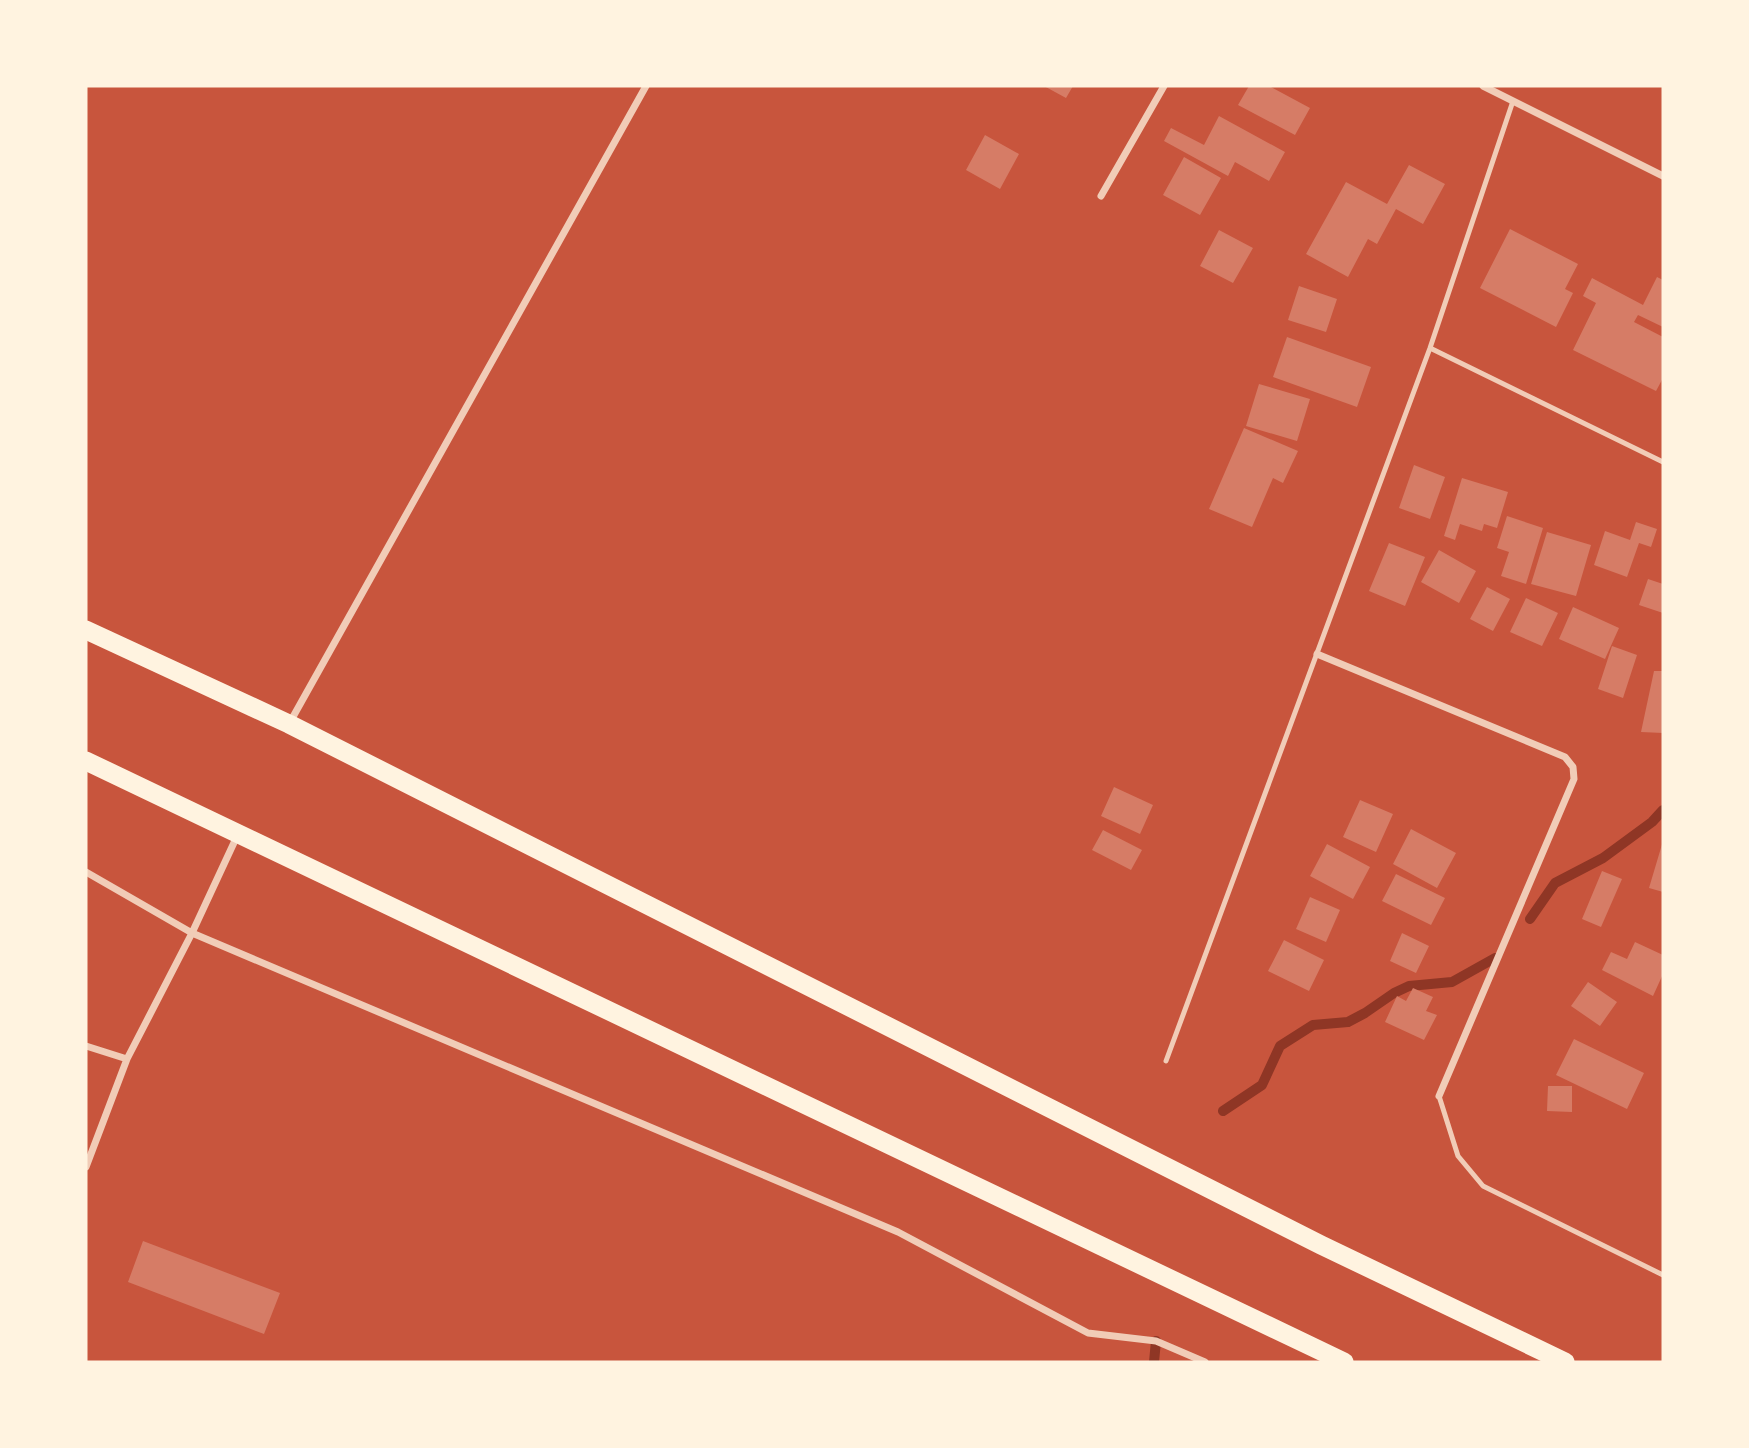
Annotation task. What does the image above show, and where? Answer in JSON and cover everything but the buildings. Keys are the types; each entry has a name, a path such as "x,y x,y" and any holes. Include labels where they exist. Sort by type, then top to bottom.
{"highway":[{"path":"86,630 289,724 1321,1245 1565,1362"},
{"path":"86,761 1344,1362"}],"street":[{"path":"289,724 646,86"},
{"path":"1101,197 1164,86"},
{"path":"1483,86 1663,176"},
{"path":"1317,654 1566,757 1573,767 1574,779 1439,1096"},
{"path":"86,1167 127,1059 192,933 238,834"},
{"path":"86,872 192,933 898,1232 1088,1333 1156,1341 1205,1362"},
{"path":"86,1046 127,1059"}],"lane":[{"path":"1166,1061 1430,348 1513,101"},
{"path":"1430,348 1663,462"},
{"path":"1439,1096 1458,1156 1483,1186 1663,1275"}],"waterway":[{"path":"1530,919 1555,883 1603,858 1652,822 1663,810"},
{"path":"1223,1111 1262,1085 1280,1046 1313,1025 1348,1022 1409,986 1452,982 1495,958"},
{"path":"1154,1362 1156,1341"}]}
